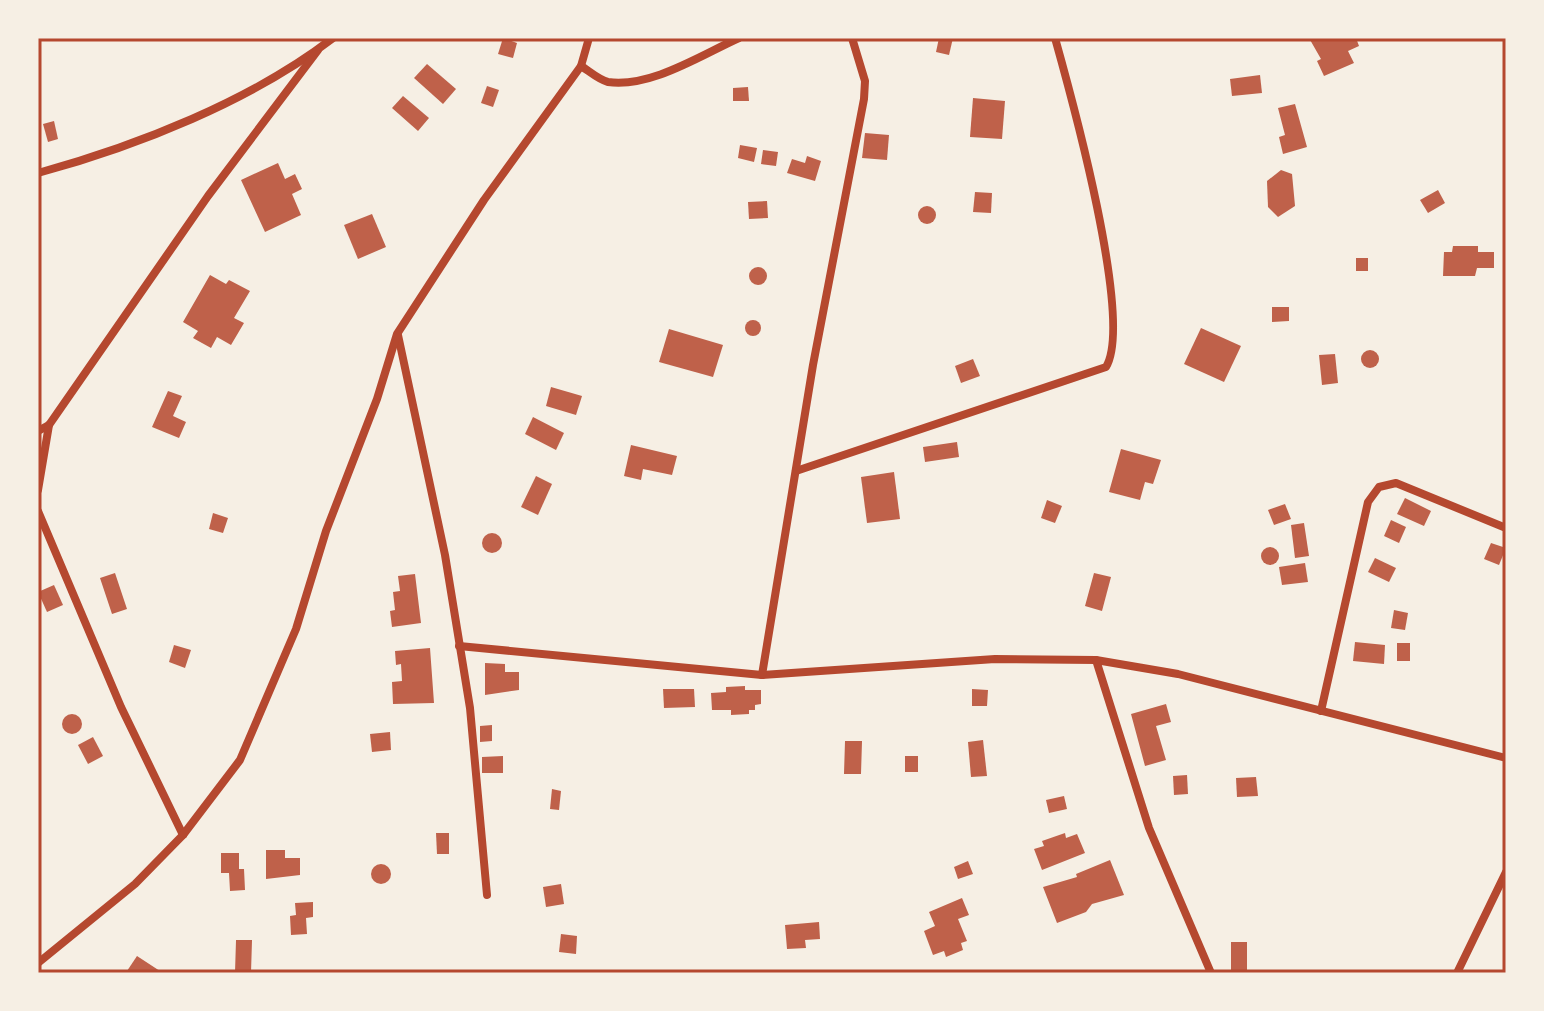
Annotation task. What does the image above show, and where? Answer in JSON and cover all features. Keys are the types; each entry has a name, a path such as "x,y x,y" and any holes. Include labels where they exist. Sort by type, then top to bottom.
{"street":[{"path":"38,173 96,157 184,122 318,50 333,38"},
{"path":"38,963 135,884 183,835 240,760 296,629 326,531 377,399 397,334 484,200 581,66 589,38"},
{"path":"581,66 605,82 630,82 652,76 739,38"},
{"path":"762,675 864,99 865,81 852,38"},
{"path":"796,471 1106,367 1113,356 1109,285 1093,180 1055,38"},
{"path":"38,490 49,425 208,196 318,50"},
{"path":"397,334 445,555 470,708 487,895"},
{"path":"38,431 49,425"},
{"path":"1321,711 1368,502 1379,487 1396,483 1506,528"},
{"path":"38,511 127,721 183,835"},
{"path":"459,646 762,675 995,659 1096,660 1178,674 1506,758"},
{"path":"1096,660 1149,828 1211,973"},
{"path":"1457,973 1506,872"}],"building":[{"path":"503,38 517,43 513,58 498,54"},
{"path":"939,38 953,38 949,55 936,52"},
{"path":"1309,38 1356,38 1359,46 1348,51 1354,63 1324,76 1317,61 1321,59"},
{"path":"427,64 456,89 443,104 414,78"},
{"path":"1260,75 1262,93 1232,96 1230,79"},
{"path":"487,86 499,90 493,107 481,103"},
{"path":"748,87 749,101 733,101 733,88"},
{"path":"403,96 429,118 418,131 392,108"},
{"path":"973,98 1005,101 1002,139 970,137"},
{"path":"1295,104 1307,147 1283,154 1279,137 1285,135 1278,108"},
{"path":"54,121 58,139 48,142 43,124"},
{"path":"865,133 889,135 887,160 862,158"},
{"path":"740,145 757,148 754,162 738,158"},
{"path":"763,150 778,152 776,166 761,164"},
{"path":"807,156 821,161 815,181 787,173 792,159 805,163"},
{"path":"278,163 285,179 295,174 302,189 292,194 301,215 265,232 241,180"},
{"path":"1281,170 1292,174 1295,206 1278,217 1268,207 1267,181"},
{"path":"1438,190 1445,203 1428,213 1420,200"},
{"path":"975,192 992,193 991,213 973,212"},
{"path":"767,201 768,218 749,219 748,202"},
{"path":"927,206 936,215 927,224 918,215"},
{"path":"372,214 386,247 358,259 344,225"},
{"path":"1453,246 1478,246 1478,252 1494,252 1494,268 1477,268 1475,276 1443,276 1444,252 1452,252"},
{"path":"1356,258 1368,258 1368,271 1356,271"},
{"path":"758,267 767,276 758,285 749,276"},
{"path":"210,275 226,284 229,280 250,291 234,318 244,323 231,345 217,337 211,348 193,338 198,331 183,322"},
{"path":"1272,307 1289,307 1289,321 1272,322"},
{"path":"750,320 756,320 761,328 759,334 750,336 745,331 745,325"},
{"path":"1201,328 1241,346 1224,382 1184,364"},
{"path":"669,329 723,345 713,377 659,362"},
{"path":"1370,350 1379,359 1370,368 1361,359"},
{"path":"1335,354 1338,383 1322,385 1319,355"},
{"path":"973,359 980,376 961,383 955,366"},
{"path":"551,387 582,396 576,415 546,406"},
{"path":"168,391 182,396 173,416 186,422 179,438 152,427"},
{"path":"533,417 564,433 556,450 525,434"},
{"path":"957,442 959,457 925,462 923,447"},
{"path":"631,445 677,456 672,475 643,469 641,480 624,476"},
{"path":"1121,449 1161,460 1153,484 1145,482 1140,500 1109,492"},
{"path":"894,472 900,519 867,523 861,477"},
{"path":"536,476 552,484 538,515 521,507"},
{"path":"1405,498 1431,511 1424,526 1397,514"},
{"path":"1047,500 1062,506 1055,523 1041,518"},
{"path":"1285,504 1291,519 1274,525 1268,510"},
{"path":"213,513 228,518 223,533 209,529"},
{"path":"1391,520 1406,527 1399,543 1384,536"},
{"path":"1304,523 1309,556 1295,558 1291,525"},
{"path":"492,533 499,536 502,543 499,550 492,553 485,550 482,543 485,536"},
{"path":"1491,543 1506,548 1499,565 1484,559"},
{"path":"1270,547 1279,556 1270,565 1261,556"},
{"path":"1375,558 1396,568 1389,582 1368,572"},
{"path":"1305,563 1308,582 1282,585 1279,567"},
{"path":"115,573 127,609 112,614 100,578"},
{"path":"1094,573 1111,577 1102,611 1085,606"},
{"path":"415,574 421,623 392,627 390,611 395,610 393,592 400,591 398,576"},
{"path":"54,585 63,605 47,612 38,592"},
{"path":"1394,610 1408,613 1405,630 1391,628"},
{"path":"1355,642 1385,645 1384,664 1353,661"},
{"path":"1397,643 1410,643 1410,661 1397,661"},
{"path":"174,645 191,650 185,668 169,662"},
{"path":"430,648 434,703 393,704 392,682 402,681 401,664 396,665 395,651"},
{"path":"485,663 505,664 505,672 519,672 519,690 485,695"},
{"path":"745,686 745,690 761,690 761,704 755,705 755,710 749,710 749,714 731,715 731,710 712,710 711,693 726,692 726,687"},
{"path":"663,689 694,689 695,707 664,708"},
{"path":"972,689 988,690 987,706 972,706"},
{"path":"1166,704 1171,722 1156,726 1166,760 1145,766 1131,714"},
{"path":"72,714 79,717 82,724 79,731 72,734 65,731 62,724 65,717"},
{"path":"492,725 492,741 480,742 480,726"},
{"path":"390,732 391,750 372,752 370,734"},
{"path":"93,737 103,756 88,764 78,745"},
{"path":"983,740 987,776 971,777 968,742"},
{"path":"845,741 862,741 861,774 844,774"},
{"path":"503,756 503,773 482,773 482,757"},
{"path":"905,756 918,756 918,772 905,772"},
{"path":"1187,775 1188,794 1174,795 1173,776"},
{"path":"1256,777 1258,796 1237,797 1236,778"},
{"path":"552,789 561,791 559,810 550,809"},
{"path":"1064,796 1067,809 1049,813 1046,800"},
{"path":"436,833 449,833 449,854 437,854"},
{"path":"1065,833 1066,838 1077,834 1085,853 1042,870 1034,849 1044,846 1042,841"},
{"path":"266,850 285,850 285,858 300,858 300,875 266,879"},
{"path":"221,853 239,853 239,869 244,869 245,890 230,891 229,873 221,873"},
{"path":"1110,860 1124,895 1092,904 1086,912 1057,923 1043,887 1077,877 1076,874"},
{"path":"968,861 973,874 958,879 954,867"},
{"path":"381,864 388,867 391,874 388,881 381,884 374,881 371,874 374,867"},
{"path":"561,884 564,904 546,907 543,887"},
{"path":"962,898 969,915 958,919 967,941 961,943 963,950 946,957 944,951 933,955 924,931 935,926 929,912"},
{"path":"313,902 313,917 306,918 307,934 291,935 290,916 296,915 295,903"},
{"path":"819,922 820,939 805,940 806,948 787,949 785,925"},
{"path":"561,934 577,936 576,954 559,952"},
{"path":"236,940 252,940 251,973 235,973"},
{"path":"1231,942 1247,942 1247,973 1231,973"},
{"path":"137,956 163,973 130,973 127,971"}]}
